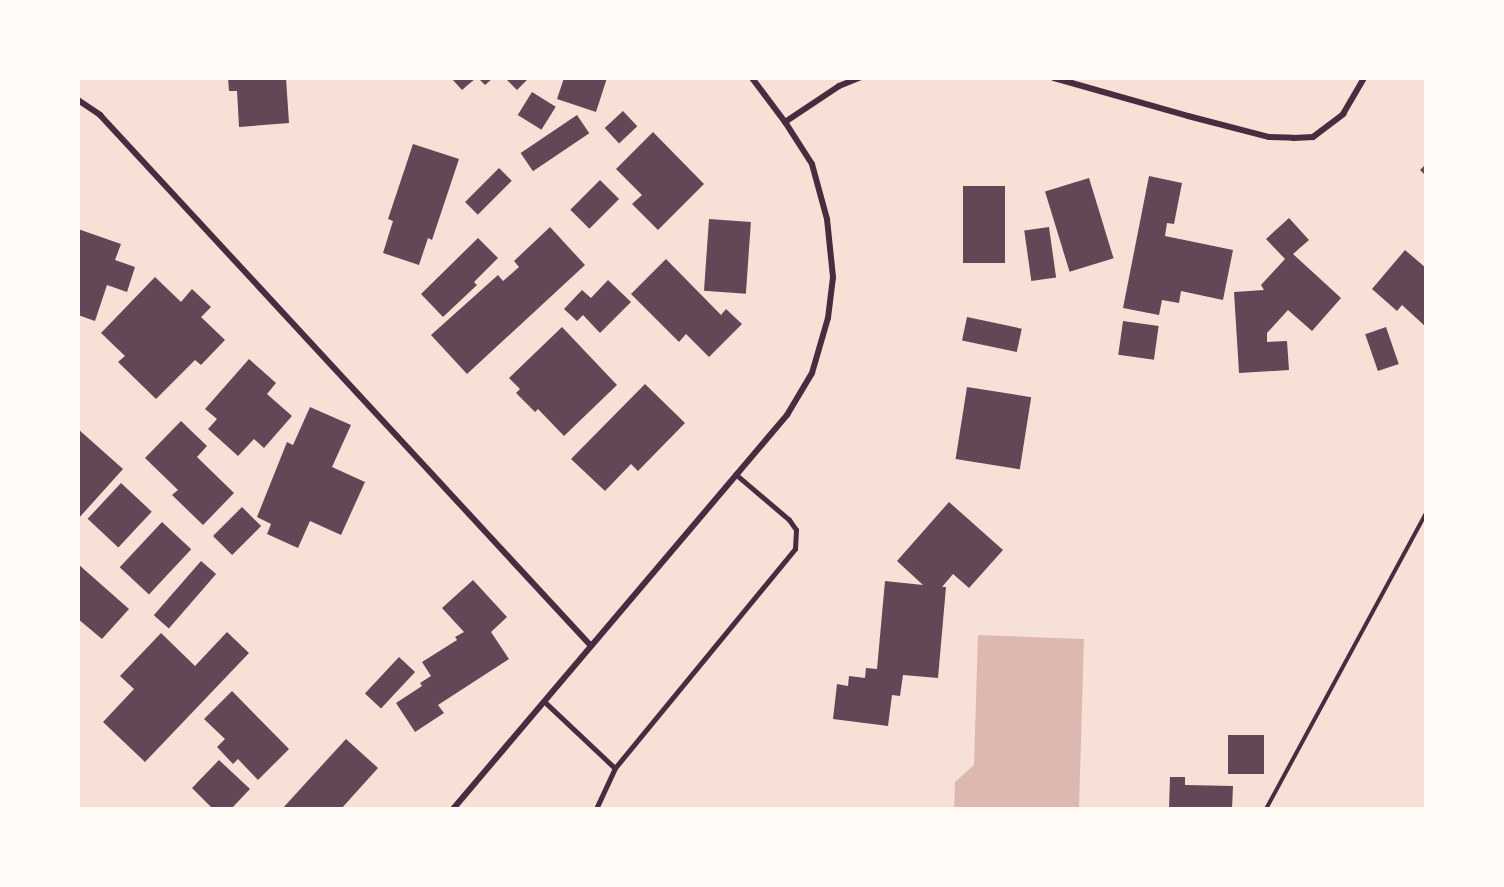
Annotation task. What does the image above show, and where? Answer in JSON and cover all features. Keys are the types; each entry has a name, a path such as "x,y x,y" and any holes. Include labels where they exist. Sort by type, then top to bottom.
{"street":[{"path":"453,809 787,415 812,373 828,318 833,277 827,219 812,164 785,122 752,78"},
{"path":"785,122 839,86 859,78"},
{"path":"1054,78 1269,137 1294,138 1313,137 1343,114 1364,78"},
{"path":"78,100 100,115 591,646"}],"lane":[{"path":"596,809 615,768 795,549 796,530 789,520 736,475"},
{"path":"545,702 615,768"}],"path":[{"path":"1266,809 1426,513"}],"shaded area":[{"path":"978,635 1084,639 1079,809 954,809 955,782 974,765"}],"building":[{"path":"228,78 286,78 289,123 239,127 237,91 229,91"},
{"path":"451,78 476,78 462,90"},
{"path":"478,78 493,78 485,85"},
{"path":"505,78 529,78 517,90"},
{"path":"564,78 607,78 596,112 557,99"},
{"path":"532,92 556,107 541,130 518,115"},
{"path":"623,111 637,126 619,143 605,128"},
{"path":"577,115 589,133 533,171 521,153"},
{"path":"653,132 704,184 658,230 632,204 642,195 616,169"},
{"path":"413,144 459,159 432,240 428,238 419,265 383,253 393,221 388,219"},
{"path":"1426,164 1426,176 1420,170"},
{"path":"499,168 512,181 478,215 465,202"},
{"path":"1149,176 1182,183 1174,224 1167,223 1165,236 1233,250 1223,300 1181,291 1179,303 1162,300 1159,315 1123,308"},
{"path":"1089,178 1114,258 1070,272 1045,191"},
{"path":"600,180 619,199 589,229 570,210"},
{"path":"963,186 1005,186 1005,263 963,263"},
{"path":"1289,218 1309,240 1293,254 1341,298 1312,331 1288,310 1267,333 1267,342 1287,341 1289,370 1239,373 1234,292 1264,290 1261,285 1285,259 1266,239"},
{"path":"709,219 751,222 746,294 704,291"},
{"path":"550,227 585,265 467,374 431,335 498,275 503,281 519,267 514,261"},
{"path":"1049,227 1056,278 1031,281 1024,230"},
{"path":"78,229 121,244 115,260 135,267 127,292 107,285 95,321 78,315"},
{"path":"478,238 498,258 474,282 477,285 443,317 421,294"},
{"path":"1405,250 1426,268 1426,327 1402,305 1397,311 1372,289"},
{"path":"666,259 721,315 726,309 742,324 709,357 686,334 679,342 631,294"},
{"path":"155,277 181,302 192,289 211,307 201,317 225,340 201,365 195,360 156,399 118,362 125,356 101,333"},
{"path":"608,280 631,302 600,333 583,315 577,321 564,309 582,290 591,298"},
{"path":"967,317 1022,329 1017,352 962,340"},
{"path":"1123,321 1159,326 1154,360 1118,355"},
{"path":"562,327 617,385 564,436 538,409 535,412 516,393 520,389 509,378"},
{"path":"1386,327 1399,364 1378,371 1365,334"},
{"path":"249,359 276,383 267,394 292,416 264,448 254,439 238,456 208,429 217,419 205,409"},
{"path":"645,384 685,423 638,471 631,464 605,491 571,459"},
{"path":"967,387 1031,397 1020,469 956,459"},
{"path":"310,407 351,425 332,467 365,482 341,535 310,521 298,548 267,534 271,524 257,517 287,442 293,445"},
{"path":"181,421 207,446 197,457 234,493 203,525 172,495 178,490 145,458"},
{"path":"78,429 123,469 78,519"},
{"path":"121,483 152,512 118,547 88,519"},
{"path":"949,502 1003,550 969,588 953,574 942,587 946,587 938,678 903,675 900,696 892,695 888,726 833,719 837,684 848,686 849,676 865,678 866,668 877,669 885,581 923,585 897,561"},
{"path":"242,507 261,526 232,555 213,536"},
{"path":"162,522 191,549 149,595 120,567"},
{"path":"201,561 216,574 169,628 154,615"},
{"path":"78,564 129,609 102,639 78,619"},
{"path":"473,580 507,617 491,632 509,659 438,705 444,713 415,732 396,703 422,686 420,683 431,676 422,662 457,640 455,637 464,632 442,608"},
{"path":"227,632 249,653 145,762 103,722 134,689 120,676 161,633 195,666"},
{"path":"399,657 415,672 381,709 365,694"},
{"path":"232,691 289,749 258,780 238,759 233,764 217,747 225,739 204,719"},
{"path":"1228,735 1264,735 1264,774 1228,774"},
{"path":"346,739 378,768 341,809 282,809"},
{"path":"219,760 250,789 231,809 213,809 192,788"},
{"path":"1170,777 1185,777 1185,785 1233,786 1232,809 1169,809"}]}
